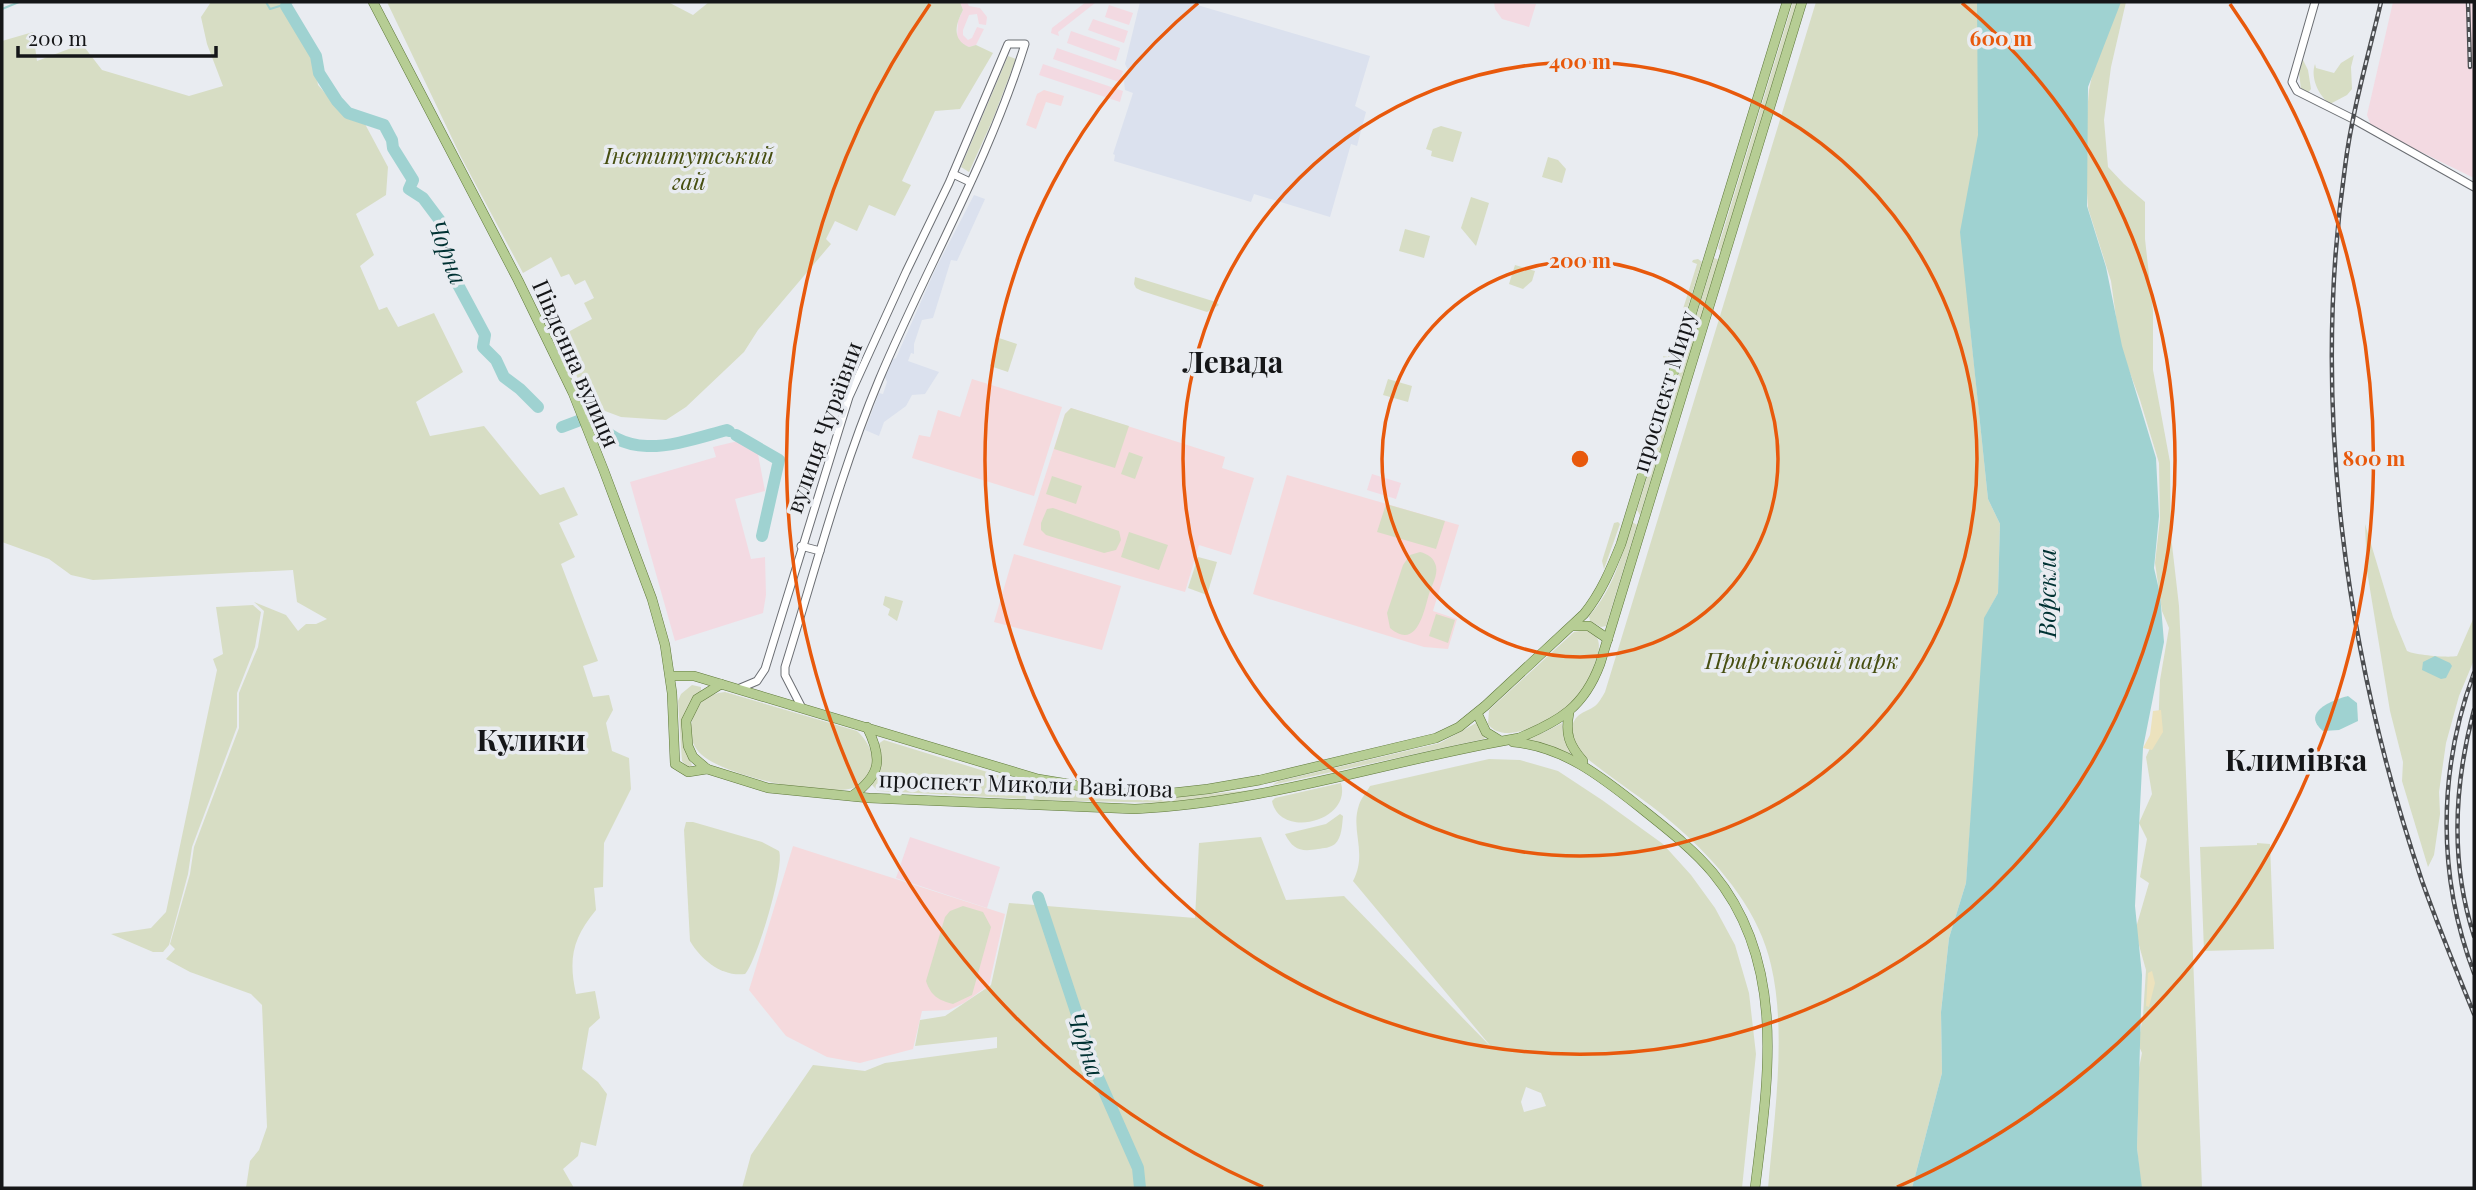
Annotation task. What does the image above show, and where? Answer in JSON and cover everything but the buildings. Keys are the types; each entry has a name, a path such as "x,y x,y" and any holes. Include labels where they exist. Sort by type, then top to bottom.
{"main road":[{"name":"Південна вулиця","path":"373,2 518,280 573,393 652,599 665,645 670,676 676,764"},
{"name":"проспект Миру","path":"1477,713 1584,614 1599,593 1621,544 1787,2"},
{"name":"проспект Миру","path":"1501,741 1519,738 1569,713 1592,683 1608,639 1802,2"},
{"path":"1710,253 1724,258"},
{"path":"1630,516 1644,521"},
{"path":"1572,626 1589,626 1608,639"},
{"name":"проспект Миколи Вавілова","path":"670,676 694,676 1038,779 1098,791 1163,794 1260,780 1436,737 1459,727 1477,713"},
{"path":"707,769 693,757 688,746 686,721 697,699 722,684"},
{"path":"1477,713 1486,732 1501,741 1545,748 1586,765"},
{"path":"1569,713 1567,737 1571,747 1586,765 1662,826 1712,872 1740,914 1751,940 1760,967 1768,1024 1767,1082 1755,1188"},
{"path":"852,796 867,785 877,765 875,743 867,727"},
{"name":"проспект Миколи Вавілова","path":"676,764 688,772 707,769 768,788 852,796 1135,809 1178,807 1263,795 1501,741"},
{"path":"1260,780 1263,795"}],"street":[{"path":"2315,2 2292,82 2297,91 2474,187"},
{"name":"вулиця Чураївни","path":"738,689 757,681 763,674 849,397 953,174 1009,44 1025,44 1000,116 878,381 857,437 785,667 785,675 802,708"},
{"path":"953,174 970,182"},
{"path":"802,546 820,551"}],"shaded area":[{"path":"960,2 980,8 987,17 986,25 979,24 977,14 969,15 963,30 963,35 968,40 972,38 977,27 984,29 976,45 969,47 961,44 957,38 958,21 963,10"},
{"path":"1086,2 1095,3 1058,32 1059,36 1051,33 1052,28"},
{"path":"1140,2 1187,2 1370,56 1355,106 1366,112 1357,146 1351,144 1330,217 1254,194 1251,202 1114,161 1113,154 1133,93 1125,90 1124,81 1128,70 1125,64"},
{"path":"1494,2 1536,4 1529,27 1502,19"},
{"path":"2393,2 2474,2 2474,178 2372,128 2367,115"},
{"path":"1109,5 1133,13 1129,25 1105,17"},
{"path":"1093,19 1128,31 1124,43 1088,30"},
{"path":"1071,31 1120,48 1116,61 1067,43"},
{"path":"1057,48 1123,71 1119,82 1053,59"},
{"path":"1043,64 1123,91 1120,102 1039,75"},
{"path":"1044,90 1064,96 1061,106 1046,102 1036,129 1026,125 1037,94"},
{"path":"974,195 985,199 957,261 951,260 933,318 922,320 914,344 914,354 911,353 908,361 939,372 925,394 912,395 906,406 884,422 879,436 865,430 879,393 883,394 887,382 884,375 890,360 896,358 935,270"},
{"path":"972,379 1062,407 1034,496 912,458 919,435 930,437 938,410 960,417"},
{"path":"1071,408 1225,457 1222,468 1254,478 1231,555 1199,545 1185,592 1023,545 1065,414"},
{"path":"738,441 758,454 765,491 735,499 751,559 765,557 766,595 763,613 675,641 630,482 716,457 713,447"},
{"path":"1372,474 1401,483 1396,499 1367,490"},
{"path":"1287,475 1459,525 1433,611 1457,619 1448,649 1424,647 1253,594"},
{"path":"1014,554 1121,586 1102,650 994,622"},
{"path":"910,837 1000,867 987,908 896,878"},
{"path":"793,846 1005,914 989,985 949,1010 922,1011 913,1049 860,1063 827,1057 786,1036 749,990"}],"green space":[{"path":"211,2 281,2 312,52 318,85 339,109 365,124 388,167 386,195 356,214 374,255 360,266 379,310 387,307 398,327 434,313 463,372 416,402 430,436 484,426 540,495 564,487 578,515 559,523 575,557 561,564 598,661 583,666 593,697 609,695 613,710 606,723 612,751 629,758 631,789 604,843 603,887 594,888 596,910 582,930 574,949 576,994 595,991 600,1018 589,1028 582,1069 598,1082 607,1094 596,1146 581,1142 578,1156 563,1169 574,1188 246,1188 250,1161 259,1150 267,1127 262,1005 251,994 190,972 166,959 175,949 170,944 190,874 194,847 239,728 239,693 258,647 264,611 254,602 286,615 298,631 306,624 316,624 327,619 297,602 293,570 93,580 71,575 49,559 2,542 2,41 33,32 37,61 82,44 102,70 189,96 223,86 207,44 201,17"},
{"name":"Інститутський гай","path":"387,2 668,2 693,15 709,2 960,2 963,10 957,32 960,40 969,47 976,45 993,53 960,109 935,111 902,181 911,185 895,216 869,205 857,231 835,221 826,239 831,244 758,330 744,352 686,407 666,420 621,417 597,408 580,383 562,346 570,331 592,319 584,303 594,298 585,280 575,285 569,274 561,277 551,257 523,273 461,157"},
{"path":"1793,2 1797,2 1721,252 1718,248"},
{"name":"Прирічковий парк","path":"1816,2 1977,2 1979,6 1983,112 1970,326 1988,499 2000,524 1998,593 1986,615 1966,883 1949,938 1941,1012 1942,1073 1912,1188 1768,1188 1779,1047 1776,991 1766,946 1749,910 1713,862 1673,823 1584,756 1572,735 1575,719 1596,705 1605,692"},
{"path":"2120,2 2126,2 2111,67 2104,120 2108,167 2145,202 2145,239 2153,311 2153,370 2170,462 2171,536 2179,606 2182,671 2202,1188 2141,1188 2137,1148 2139,1068 2142,1053 2138,1044 2146,970 2135,931 2149,883 2140,877 2147,839 2139,823 2152,794 2146,757 2158,731 2160,680 2169,628 2162,611 2155,563 2160,519 2159,463 2120,346 2111,281 2088,208 2084,149 2089,90 2095,62"},
{"path":"2354,55 2351,67 2352,89 2347,95 2330,104 2316,86 2315,64 2316,68 2334,73 2341,63"},
{"path":"1008,56 1016,59 969,172 961,167"},
{"path":"2302,58 2308,70 2311,89 2307,94 2301,89 2299,73"},
{"path":"1441,126 1462,132 1453,162 1431,156 1432,151 1426,149 1433,129"},
{"path":"1548,157 1558,160 1566,169 1562,183 1542,177"},
{"path":"1471,197 1489,203 1476,246 1461,228"},
{"path":"1405,229 1430,236 1424,258 1399,251"},
{"path":"1714,258 1719,260 1640,515 1637,510"},
{"path":"1698,259 1702,262 1671,360 1665,362 1663,356 1668,357 1697,264 1692,262"},
{"path":"1515,265 1535,271 1532,281 1523,289 1509,284"},
{"path":"1135,277 1219,305 1207,312 1142,291 1134,284"},
{"path":"538,289 560,327 558,330 533,291"},
{"path":"999,338 1017,344 1008,372 990,366"},
{"path":"1388,379 1412,386 1408,402 1383,395"},
{"path":"1071,408 1129,426 1115,468 1054,449 1065,414"},
{"path":"1129,452 1143,457 1135,479 1121,474"},
{"path":"1052,476 1082,486 1076,504 1046,494"},
{"path":"1386,504 1445,521 1436,549 1377,532"},
{"path":"1053,508 1119,531 1121,540 1116,550 1104,553 1046,535 1041,530 1041,523 1047,509"},
{"path":"1632,522 1637,525 1606,626 1601,627 1590,621 1589,616 1611,584"},
{"path":"1614,523 1620,524 1604,569 1602,561"},
{"path":"2365,524 2393,617 2407,651 2432,656 2457,656 2474,617 2474,660 2459,696 2446,743 2439,792 2440,814 2434,855 2428,867 2402,781 2403,762 2390,711 2367,571"},
{"path":"1129,532 1168,545 1159,570 1121,557"},
{"path":"1420,552 1434,561 1435,576 1418,626 1407,635 1399,634 1390,628 1387,613 1403,565 1410,555"},
{"path":"1198,557 1217,562 1207,595 1188,588"},
{"path":"885,596 903,601 897,621 888,615 890,609 883,605"},
{"path":"253,605 261,612 255,647 237,693 237,727 192,847 188,874 169,945 163,952 153,952 111,934 151,928 166,912 217,670 213,659 223,654 216,607"},
{"path":"1436,614 1455,620 1448,643 1429,636"},
{"path":"1590,629 1598,640 1598,653 1585,685 1570,705 1534,727 1520,731 1496,731 1488,724 1489,710 1574,632"},
{"path":"692,685 701,687 701,691 684,717 683,735 692,765 689,768 682,761 678,701 681,694"},
{"path":"725,692 857,731 872,753 873,769 870,776 856,787 823,790 753,778 714,763 696,748 691,726 696,709 703,701 712,695"},
{"path":"1478,722 1486,736 1484,739 1272,785 1279,781 1440,743"},
{"path":"1562,723 1564,738 1572,754 1522,740 1545,732"},
{"path":"884,740 1023,783 1026,799 878,791 872,785 881,765 878,744"},
{"path":"1489,759 1520,760 1558,771 1663,844 1691,875 1715,908 1735,945 1749,993 1756,1054 1742,1188 742,1188 751,1155 813,1065 865,1071 885,1063 997,1048 997,1037 915,1046 920,1020 945,1016 991,985 1009,903 1195,918 1199,843 1261,837 1286,900 1344,896 1493,1049 1353,881 1359,861 1357,815 1360,802 1370,786","holes":["1526,1087 1541,1093 1546,1106 1524,1112 1521,1102"]},
{"path":"1341,783 1342,796 1336,807 1326,816 1314,821 1288,820 1278,813 1272,801 1275,798"},
{"path":"1040,787 1107,799 1145,800 1252,790 1169,803 1034,800 1032,790"},
{"path":"1340,814 1343,816 1340,834 1331,846 1302,850 1294,847 1285,834 1326,824"},
{"path":"686,822 762,842 779,851 778,875 769,913 745,974 728,973 713,966 700,955 690,941 684,830"},
{"name":"Климівка","path":"2270,844 2274,949 2204,951 2200,847"},
{"path":"963,906 983,912 991,927 972,995 953,1004 936,997 926,981 945,917 950,911"}],"sand":[{"path":"2161,710 2163,732 2152,750 2143,748 2150,735 2153,711"},
{"path":"2152,971 2155,983 2149,1007 2146,1006 2148,973"}],"water":[{"name":"Ворскла","path":"1977,2 2121,2 2088,87 2087,206 2106,267 2122,346 2156,458 2159,516 2154,568 2160,594 2164,642 2143,748 2135,906 2142,975 2137,1148 2142,1188 1912,1188 1942,1073 1941,1012 1949,938 1966,883 1984,618 1998,593 2000,524 1988,499 1960,232 1978,135"},
{"path":"2435,656 2452,666 2446,678 2441,679 2422,670 2423,662"},
{"path":"2348,696 2357,703 2358,721 2339,730 2323,731 2315,718 2317,713 2327,704"}],"waterway":[{"path":"2,9 19,2"},
{"path":"266,2 270,9 293,2"},
{"name":"Чорна","path":"286,6 316,56 319,73 337,101 348,113 384,125 393,148 413,180 409,189 423,198 441,222 439,230 444,249 456,281 485,335 483,347 496,360 504,377 538,407"},
{"name":"Чорна","path":"591,417 605,432 621,441 637,445 672,444 729,431"},
{"name":"Чорна","path":"562,427 578,421"},
{"name":"Чорна","path":"736,435 779,460 762,536"},
{"name":"Чорна","path":"1038,897 1097,1075 1138,1168 1140,1188"}],"railway":[{"path":"2381,2 2348,146 2335,257 2332,347 2334,438 2342,528 2355,618 2395,795 2422,881 2474,1014"},
{"path":"2468,2 2470,67"},
{"path":"2474,673 2454,747 2448,785 2447,823 2453,899 2474,973"},
{"path":"2474,710 2462,767 2458,823 2461,880 2474,936"}],"district":[{"name":"Левада","path":"1233,361"},
{"name":"Кулики","path":"531,739"},
{"name":"Климівка","path":"2296,759"}]}
